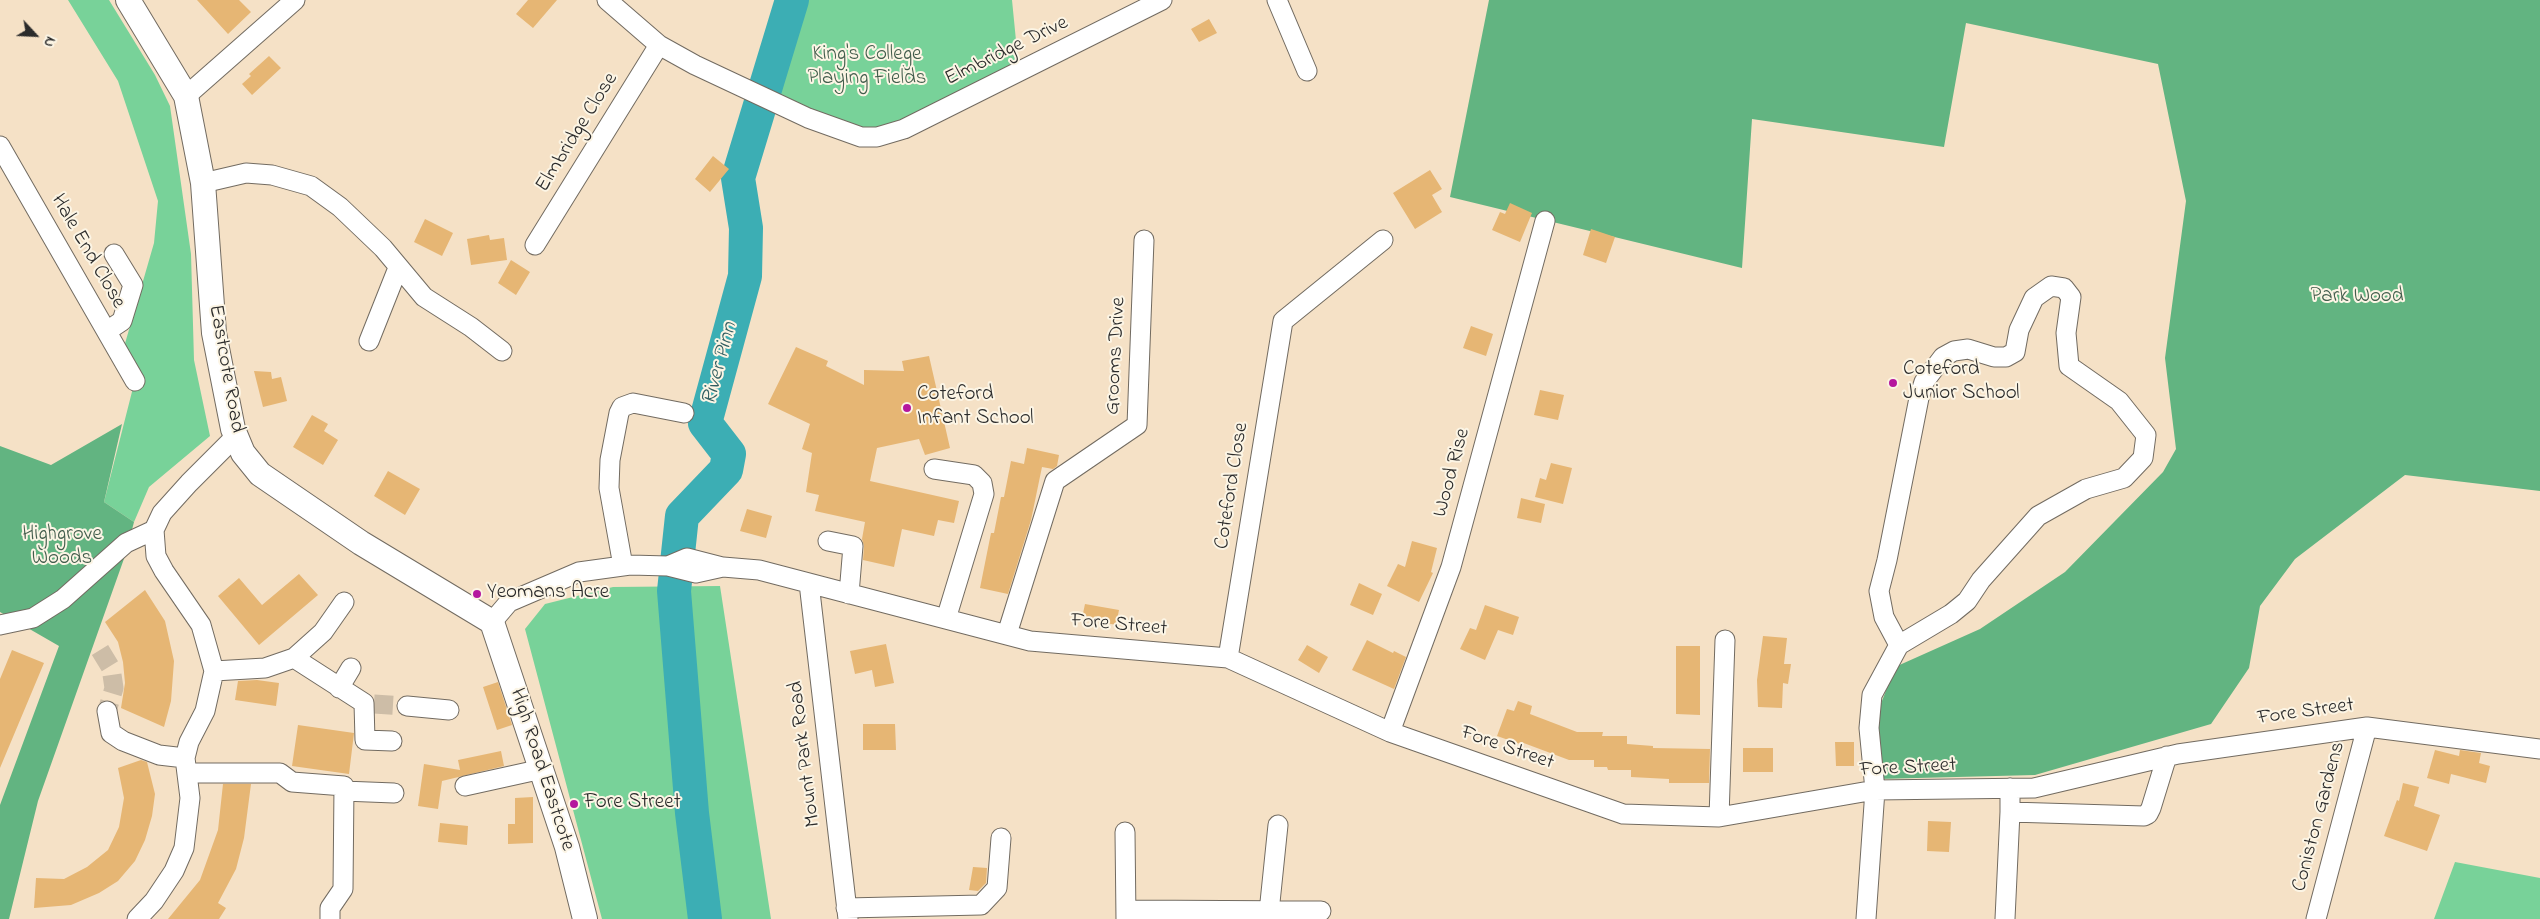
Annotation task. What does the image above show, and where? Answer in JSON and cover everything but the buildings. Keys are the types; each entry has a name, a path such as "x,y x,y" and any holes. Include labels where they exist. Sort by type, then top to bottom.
{"main road":[{"name":"Eastcote Road","path":"128,0 186,96 203,183 214,333 235,437 243,453 260,474 368,548 492,622"},
{"name":"High Road Eastcote","path":"492,622 567,847 585,919"}],"street":[{"path":"186,96 295,0"},
{"name":"Elmbridge Drive","path":"607,0 659,45 754,94 849,134 878,137 904,129 1162,0"},
{"path":"1277,0 1307,71"},
{"name":"Elmbridge Close","path":"536,245 659,45"},
{"name":"Hale End Close","path":"0,146 135,381"},
{"path":"203,183 246,173 272,175 311,186 340,207 382,248 424,297 502,351"},
{"name":"Wood Rise","path":"1390,732 1451,567 1545,221"},
{"name":"Grooms Drive","path":"1007,634 1055,482 1137,425 1144,240"},
{"name":"Coteford Close","path":"1228,658 1282,321 1384,240"},
{"path":"107,330 122,321 133,285 114,254"},
{"path":"369,341 398,268"},
{"path":"1866,919 1875,790 1869,728 1872,695 1899,646 1952,614 1967,601 1981,580 2038,516 2086,489 2124,478 2144,458 2146,435 2119,401 2069,366 2066,333 2071,297 2064,288 2051,286 2034,298 2019,330 2015,352 2006,357 1994,357 1968,349 1954,351 1943,358 1924,382 1919,398 1887,560 1879,591 1884,617 1899,646"},
{"path":"623,566 609,488 610,460 619,414 622,407 633,403 684,414"},
{"path":"139,919 154,901 174,871 184,848 189,806 187,766 189,742 205,711 214,671 201,625 156,556 154,530 162,513 235,437"},
{"path":"934,469 974,475 982,483 984,494 946,619"},
{"path":"0,625 33,618 63,599 126,543 154,530"},
{"path":"828,541 853,546 849,594"},
{"name":"Fore Street","path":"492,622 509,602 579,572 623,566 677,566 696,573 723,567 758,570 1030,641 1228,658 1390,732 1623,814 1719,817 1875,790 2034,788 2167,756 2367,727 2540,750"},
{"name":"Mount Park Road","path":"809,583 847,914"},
{"path":"214,671 265,668 294,658 323,632 344,602"},
{"path":"1719,817 1725,640"},
{"path":"294,658 340,688 369,703 365,740 392,740"},
{"path":"340,688 352,668"},
{"path":"407,706 450,710"},
{"path":"107,711 111,733 124,741 187,766 280,773 292,782 344,786 343,889 330,908 330,919"},
{"name":"Coniston Gardens","path":"2316,919 2367,727"},
{"path":"2010,812 2144,816 2148,814 2151,808 2167,756"},
{"path":"465,786 542,769"},
{"path":"2005,919 2010,788"},
{"path":"344,791 394,793"},
{"path":"1270,912 1278,826"},
{"path":"1125,832 1126,915 1321,911"},
{"path":"847,914 981,905 998,888 1001,838"}],"green space":[{"path":"68,0 109,0 155,75 170,106 191,254 194,360 210,436 149,487 134,522 104,502 137,372 124,347 154,243 158,201 118,81"},
{"name":"King's College Playing Fields","path":"806,0 1012,0 1019,71 877,137 772,103"},
{"name":"Park Wood","path":"1489,0 2540,0 2540,491 2405,475 2295,559 2260,606 2249,668 2211,724 2035,775 1878,779 1877,714 1895,667 1980,629 2065,572 2163,472 2176,449 2165,358 2186,201 2158,64 1966,23 1944,147 1752,119 1742,268 1450,197"},
{"name":"Highgrove Woods","path":"122,424 104,502 134,522 126,553 38,801 9,919 0,919 0,805 59,646 0,612 0,446 51,465"},
{"path":"720,586 771,919 602,919 525,629 545,604 613,587"},
{"path":"2455,862 2540,878 2540,919 2434,919"}],"waterway":[{"name":"River Pinn","path":"705,919 692,813 674,591 682,516 726,470 729,454 705,423 745,276 746,228 738,178 792,0"}],"tunnel":[{"path":"100,650 111,668 114,688 107,711"},
{"path":"374,704 407,706"}],"place":[{"name":"Coteford Junior School","path":"1893,383"},
{"name":"Coteford Infant School","path":"907,408"},
{"name":"Yeomans Acre","path":"477,594"},
{"name":"Fore Street","path":"574,804"}]}
